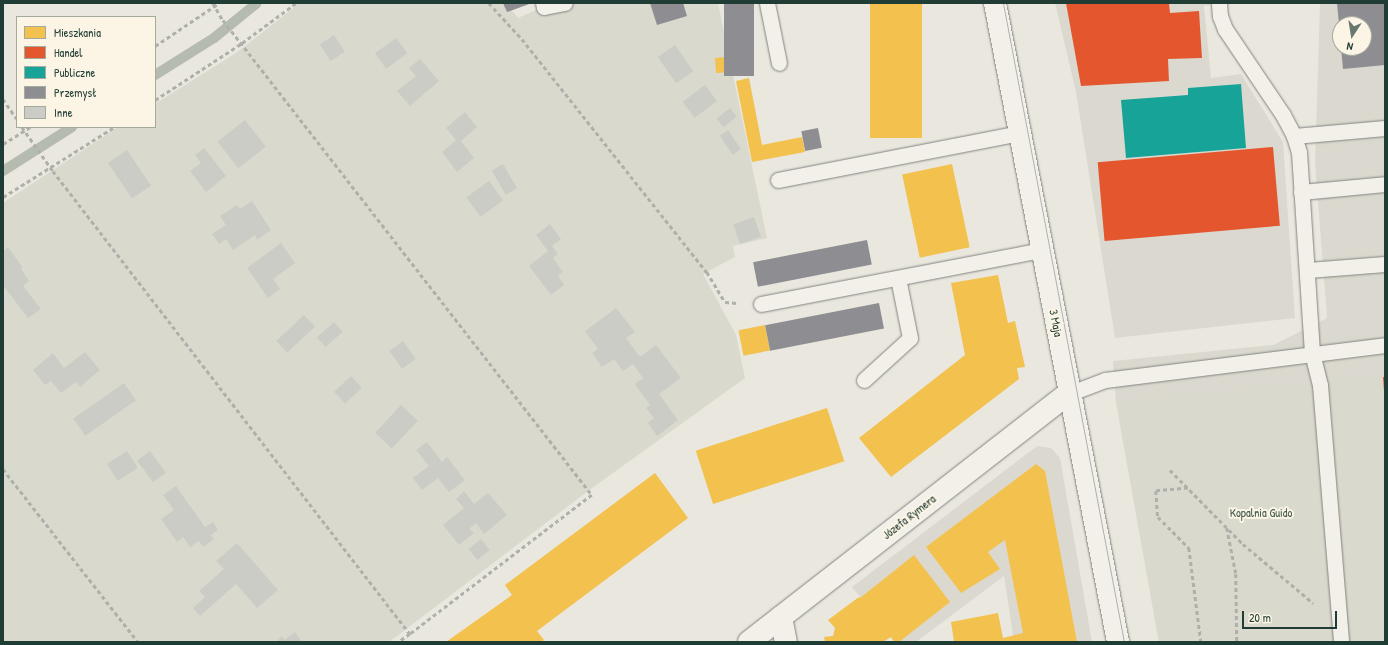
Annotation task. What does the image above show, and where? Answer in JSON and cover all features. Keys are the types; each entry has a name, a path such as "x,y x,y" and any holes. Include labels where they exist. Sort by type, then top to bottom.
{"street":[{"name":"3 Maja","path":"995,3 1118,642"},
{"name":"Józefa Rymera","path":"749,642 1070,392"},
{"path":"780,617 786,642"}],"lane":[{"path":"543,3 544,7 565,3"},
{"path":"767,3 779,63"},
{"path":"1219,3 1220,16 1225,29 1283,115 1294,136 1299,152 1308,270 1312,353 1320,385 1341,642"},
{"path":"1294,136 1385,128"},
{"path":"778,180 1019,133"},
{"path":"1301,192 1385,184"},
{"path":"761,304 1042,250"},
{"path":"1308,270 1385,264"},
{"path":"864,380 910,338 898,278"},
{"path":"1070,392 1105,380 1385,345"}],"path":[{"path":"213,3 223,20 592,495 399,642"},
{"path":"156,45 219,3"},
{"path":"156,99 242,43 296,3"},
{"path":"489,3 522,39 702,266 725,302 761,304"},
{"path":"3,98 16,118"},
{"path":"3,144 28,128"},
{"path":"3,197 112,128"},
{"path":"24,130 51,168 410,634"},
{"path":"3,470 138,642"},
{"path":"1170,470 1243,544 1340,626"},
{"path":"1188,488 1156,491 1158,517 1189,548 1201,642"},
{"path":"1227,527 1236,574 1237,642"}],"shaded area":[{"path":"1055,3 1236,3 1204,6 1211,78 1241,74 1283,142 1295,318 1115,338 1076,92"},
{"name":"Kopalnia Guido","path":"1320,3 1385,3 1385,642 1159,642 1116,402 1113,361 1273,345 1327,318 1315,162"},
{"path":"1037,446 1051,448 1060,458 1092,642 1014,642 1004,576 916,642 898,642 852,587"}],"green space":[{"path":"300,3 506,3 518,18 552,3 718,3 767,238 733,246 735,257 703,274 736,335 745,378 588,491 389,642 3,642 3,203 116,128 156,128 156,103 236,53"},
{"name":"Kopalnia Guido","path":"1383,377 1385,407 1385,642 1159,642 1116,402"}],"building: Mieszkania":[{"path":"870,3 922,3 922,138 870,138"},
{"path":"730,57 731,72 716,73 715,58"},
{"path":"749,78 762,145 802,137 805,152 752,162 736,81"},
{"path":"952,164 970,247 920,258 902,175"},
{"path":"998,275 1008,323 1015,321 1025,367 1017,368 1019,379 891,477 859,438 965,355 951,283"},
{"path":"765,325 770,351 743,356 738,330"},
{"path":"827,408 844,461 713,504 696,451"},
{"path":"1036,464 1045,471 1077,642 954,642 951,622 998,613 1003,638 1023,633 1005,540 988,552 1000,569 961,593 926,547"},
{"path":"655,473 688,518 537,631 544,640 541,642 446,642 512,595 505,585"},
{"path":"914,555 950,602 899,642 894,642 891,637 883,642 825,642 824,637 833,636 835,628 828,620 859,597 860,598"}],"building: Handel":[{"path":"1066,3 1169,3 1170,13 1199,11 1202,58 1168,59 1169,81 1081,86"},
{"path":"1273,147 1280,226 1105,241 1098,162"},
{"path":"1383,377 1385,377 1385,391 1384,391"}],"building: Publiczne":[{"path":"1241,84 1246,148 1126,158 1121,100 1188,95 1188,88"}],"building: Przemysł":[{"path":"503,3 532,3 507,12"},
{"path":"650,3 683,3 687,16 657,25"},
{"path":"724,3 754,3 754,76 724,76"},
{"path":"1337,3 1385,3 1385,65 1343,69 1342,56 1372,56 1372,16 1338,16"},
{"path":"818,128 822,148 805,151 801,131"},
{"path":"867,240 872,265 758,287 753,262"},
{"path":"879,303 884,329 770,351 765,325"}],"building: Inne":[{"path":"334,35 345,52 331,61 320,44"},
{"path":"396,38 407,53 386,69 375,53"},
{"path":"675,45 693,71 676,83 658,57"},
{"path":"420,59 439,81 410,106 397,91 416,76 409,68"},
{"path":"705,85 717,101 695,118 683,102"},
{"path":"730,108 737,117 723,127 717,118"},
{"path":"465,112 477,127 461,141 474,158 457,172 442,152 456,140 446,128"},
{"path":"245,120 266,147 238,168 217,142"},
{"path":"728,130 741,149 733,155 720,136"},
{"path":"204,148 226,176 206,192 190,171 201,163 195,155"},
{"path":"127,150 151,186 132,199 108,163"},
{"path":"503,164 517,188 506,195 492,171"},
{"path":"489,181 503,200 480,217 466,197"},
{"path":"252,201 271,230 257,240 255,235 233,250 226,239 219,244 212,234 226,225 220,216 237,205 240,209"},
{"path":"754,217 761,237 740,244 733,224"},
{"path":"550,224 561,239 552,246 558,254 553,258 563,272 558,276 564,285 551,295 529,266 548,251 536,235"},
{"path":"281,243 295,263 273,279 280,289 268,298 247,268"},
{"path":"8,247 23,268 21,269 29,281 23,286 41,309 28,318 3,285 3,251"},
{"path":"616,308 635,332 626,338 640,357 656,345 681,378 659,394 678,420 657,436 648,423 654,418 646,408 650,405 635,384 643,378 633,364 623,371 614,359 602,367 592,353 598,349 585,331"},
{"path":"304,315 315,327 287,353 276,341"},
{"path":"334,322 343,332 326,347 317,337"},
{"path":"403,341 416,359 402,369 389,351"},
{"path":"85,352 100,370 80,387 76,382 61,393 51,381 45,385 33,370 53,353 64,368"},
{"path":"351,376 362,388 345,403 334,392"},
{"path":"124,383 136,400 85,436 73,419"},
{"path":"401,405 418,421 392,448 375,433"},
{"path":"427,442 442,462 447,457 465,480 449,492 438,478 422,490 413,478 429,466 416,450"},
{"path":"127,451 138,468 118,481 107,464"},
{"path":"150,451 166,473 153,482 137,460"},
{"path":"176,486 205,527 213,522 218,530 211,535 214,539 203,547 199,541 190,547 183,537 177,542 161,519 174,510 163,495"},
{"path":"464,491 474,504 488,493 507,515 484,534 476,523 469,529 474,533 459,545 443,525 464,508 456,499"},
{"path":"481,539 490,550 477,560 469,549"},
{"path":"237,543 278,590 257,608 236,584 200,616 193,608 205,597 199,591 224,569 216,561"},
{"path":"295,632 302,642 279,642 278,640 282,636 284,640"}],"waterway":[{"path":"156,74 214,38 257,3"},
{"path":"3,171 70,128"}],"tram line":[{"path":"1003,3 1124,642"}]}
